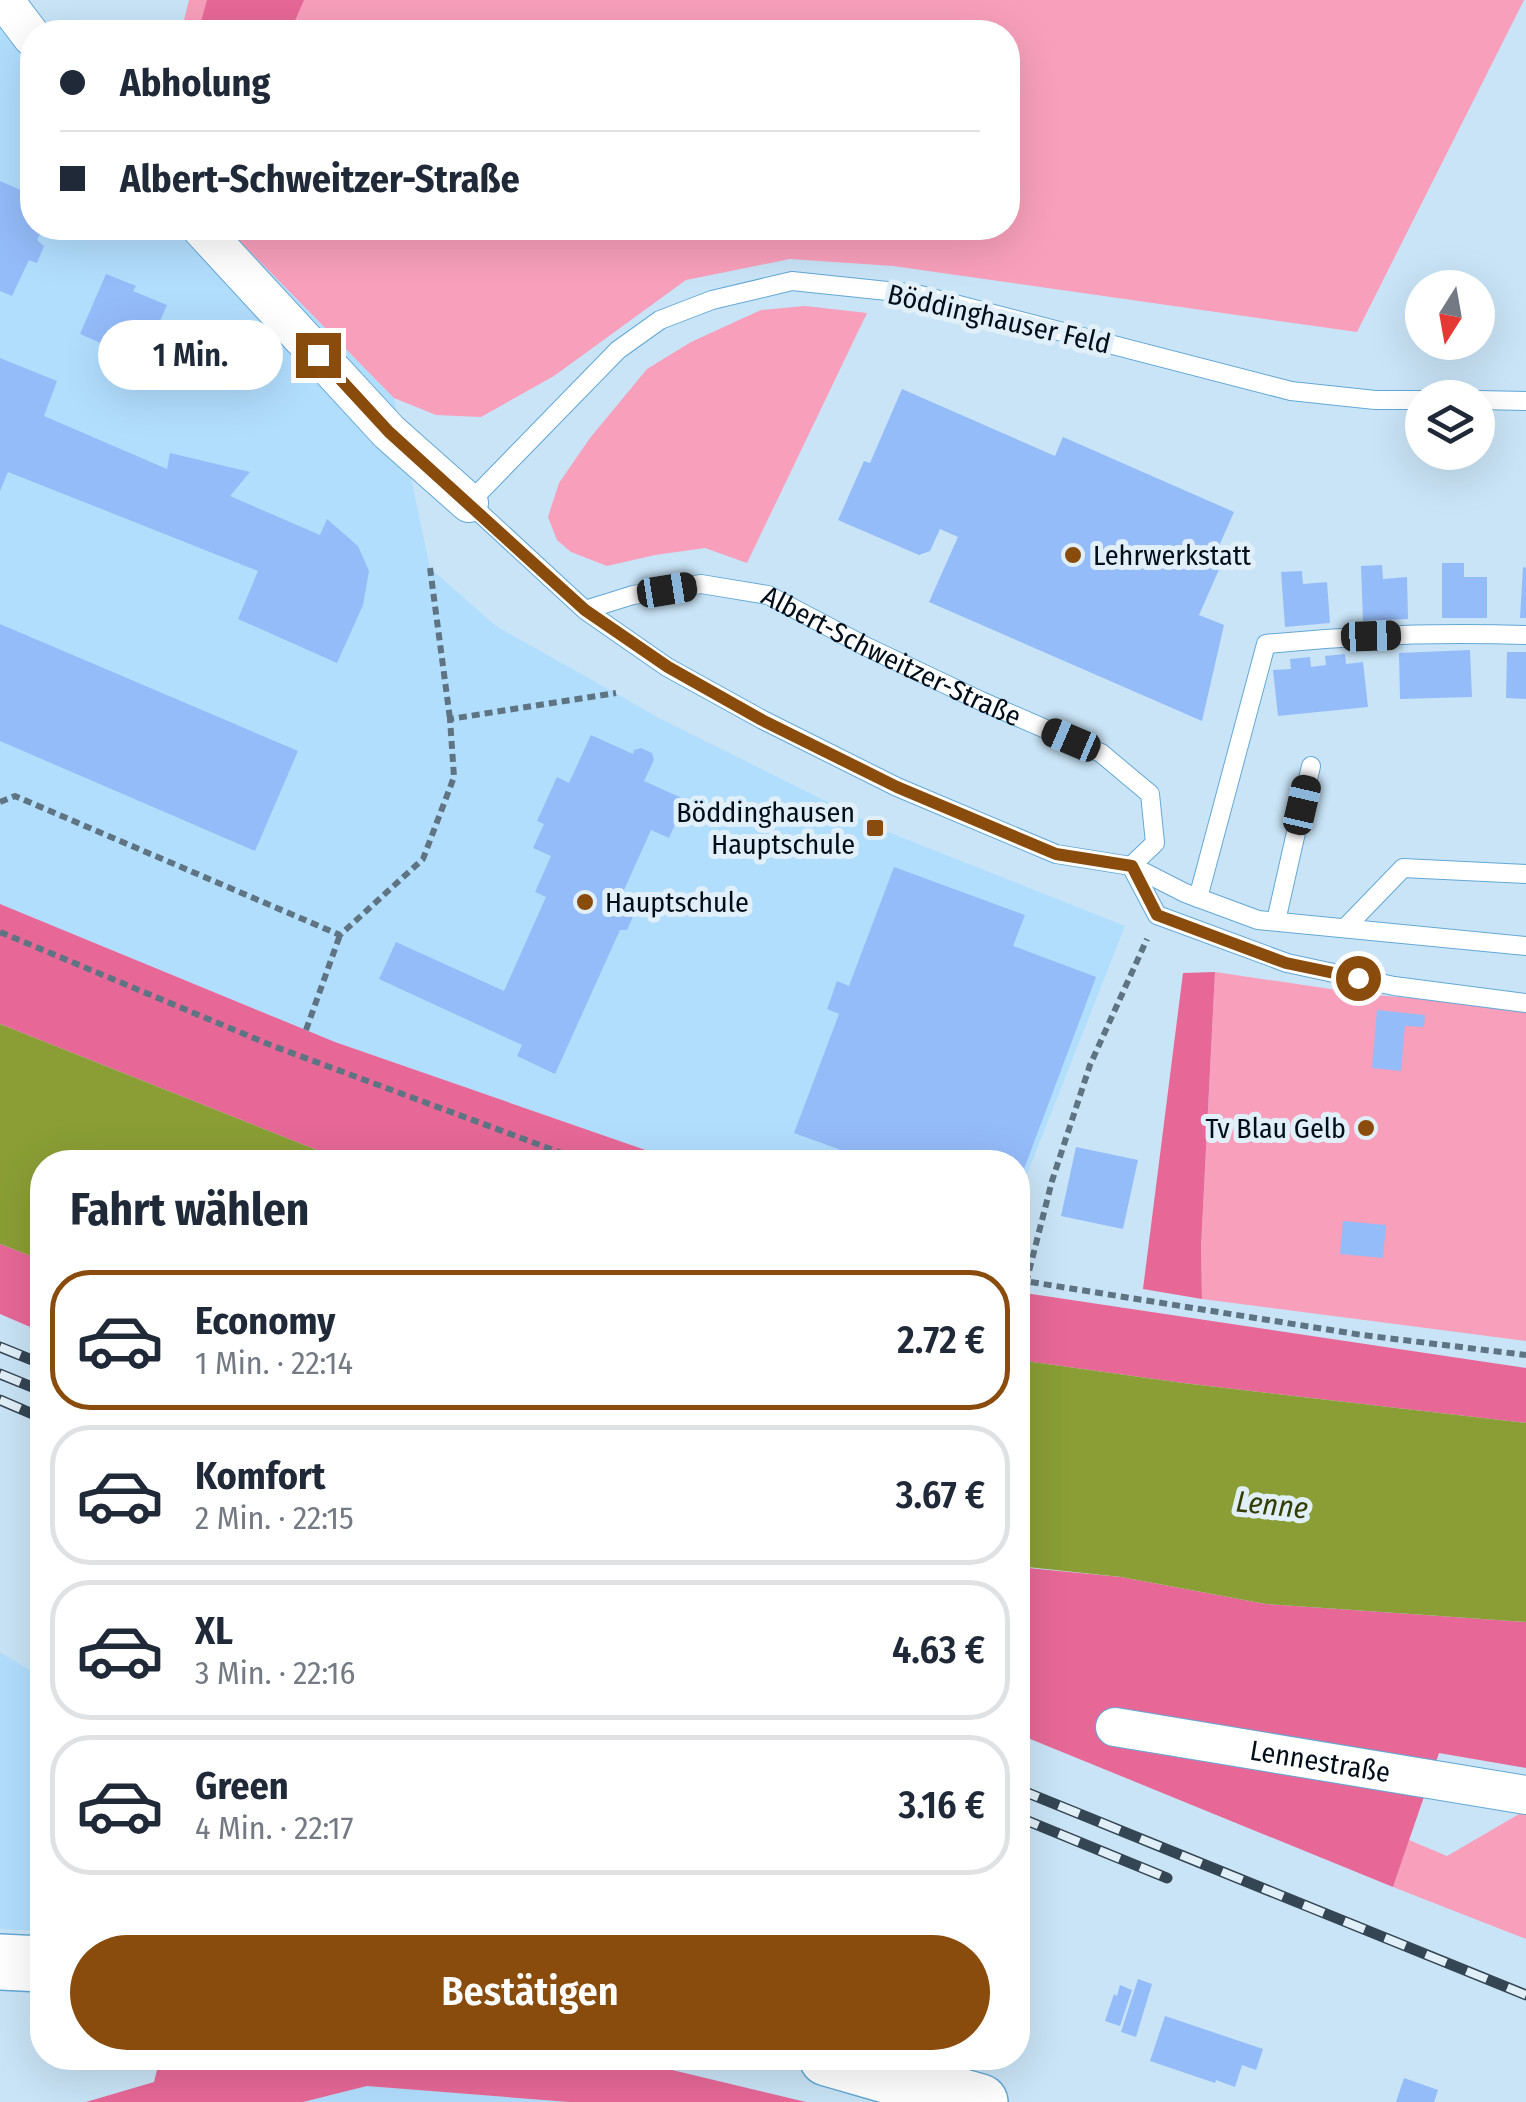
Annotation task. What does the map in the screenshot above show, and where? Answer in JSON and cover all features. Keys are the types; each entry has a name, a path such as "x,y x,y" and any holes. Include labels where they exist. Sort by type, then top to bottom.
{"main road":[{"path":"0,1962 30,1963"},
{"path":"869,2070 980,2102"}],"street":[{"path":"4,0 20,21"},
{"path":"212,240 389,432 469,503"},
{"name":"Lennestraße","path":"1115,1728 1526,1795"}],"lane":[{"name":"Böddinghauser Feld","path":"469,503 618,350 660,320 712,300 792,281 916,294 1292,391 1405,400"},
{"path":"1495,400 1526,400"},
{"path":"469,503 585,610 668,667 762,720 897,787 1056,854 1132,866 1198,898 1258,920 1526,946"},
{"name":"Albert-Schweitzer-Straße","path":"585,610 633,595 702,584 768,595 867,647 1101,754 1150,794 1154,843 1132,866"},
{"path":"1198,898 1266,644 1338,636 1526,635"},
{"path":"1276,921 1311,766"},
{"path":"1132,866 1157,915 1286,963 1394,986 1526,1003"},
{"path":"1346,928 1403,868 1526,874"}],"path":[{"path":"306,1030 340,935 424,859 454,777 430,568"},
{"path":"450,718 616,693"},
{"path":"0,802 15,796 340,935"},
{"path":"1030,1255 1090,1065 1157,915"},
{"path":"0,932 273,1046 554,1150"},
{"path":"1030,1283 1362,1335 1526,1355"}],"shaded area":[{"path":"0,0 20,20 20,240 239,240 394,398 430,568 496,626 661,719 888,832 1125,926 1030,1167 1030,1150 646,1150 335,1042 0,904"},
{"path":"189,0 1524,0 1357,332 893,266 790,259 686,280 554,376 481,417 436,415 394,398 239,240 1020,240 1020,20 184,20"},
{"path":"207,0 304,0 295,20 201,20"},
{"path":"805,306 867,313 747,563 705,548 607,566 571,552 557,540 548,517 559,483 647,369 691,342 761,310"},
{"path":"0,904 335,1042 646,1150 317,1150 0,1024"},
{"name":"Tv Blau Gelb","path":"1215,972 1364,994 1526,1008 1526,1341 1202,1299 1201,1247"},
{"path":"1215,972 1201,1247 1202,1299 1143,1289 1183,973"},
{"path":"0,1244 30,1255 30,1327 0,1314"},
{"path":"1030,1294 1526,1368 1526,1423 1030,1362"},
{"path":"1030,1568 1121,1577 1266,1604 1526,1622 1526,1768 1439,1753 1393,1887 1030,1739"},
{"path":"0,1652 30,1671 30,1930 0,1929"},
{"path":"1526,1810 1526,1939 1393,1887 1409,1840 1447,1856"},
{"path":"157,2070 672,2070 806,2102 569,2102 367,2086 303,2102 86,2102 154,2082"},
{"path":"367,2086 569,2102 303,2102"}],"water":[{"path":"0,1024 317,1150 30,1150 30,1255 0,1244"},
{"name":"Lenne","path":"1030,1362 1526,1423 1526,1622 1266,1604 1121,1577 1030,1567"}],"building":[{"path":"0,181 20,190 20,240 37,240 44,246 37,263 29,260 12,296 0,291"},
{"path":"106,274 167,305 139,368 114,357 117,350 80,334"},
{"path":"0,358 57,381 44,416 167,469 170,453 250,472 230,496 320,535 327,519 358,546 369,571 363,605 337,663 238,619 258,571 8,472 0,491"},
{"name":"Lehrwerkstatt","path":"902,389 1055,456 1063,437 1234,512 1216,553 1199,545 1194,554 1221,565 1199,615 1224,625 1202,721 929,602 958,537 940,529 930,551 919,555 838,520 864,461 870,463"},
{"path":"1442,563 1464,563 1464,577 1487,577 1487,618 1442,618"},
{"path":"1382,565 1383,579 1407,577 1408,619 1363,621 1361,566"},
{"path":"1523,567 1526,618 1520,618"},
{"path":"1302,571 1303,584 1327,582 1330,623 1285,627 1281,572"},
{"path":"0,624 298,751 255,851 0,741"},
{"path":"1470,650 1472,697 1400,699 1399,653"},
{"path":"1507,652 1526,652 1526,699 1506,698"},
{"path":"1345,654 1346,664 1363,662 1368,707 1278,716 1273,670 1291,669 1290,659 1310,657 1311,667 1326,665 1325,656"},
{"name":"Hauptschule","path":"591,735 633,754 641,748 652,753 654,760 644,781 686,800 669,838 651,830 620,899 636,910 627,930 620,930 555,1074 517,1056 522,1045 379,979 396,942 504,991 546,897 535,892 551,856 533,848 544,824 537,821 557,777 569,783"},
{"path":"894,867 1025,915 1013,946 1096,977 1030,1153 841,1150 794,1133 839,1014 827,1009 837,981 849,986"},
{"path":"1377,1010 1425,1015 1424,1027 1405,1026 1401,1071 1372,1068"},
{"path":"1076,1147 1138,1160 1123,1229 1061,1216"},
{"path":"1343,1221 1386,1225 1383,1258 1340,1254"},
{"path":"1138,1979 1152,1984 1136,2037 1121,2032"},
{"path":"1120,1985 1132,1990 1120,2026 1105,2021"},
{"path":"1165,2016 1263,2049 1256,2070 1242,2065 1235,2087 1150,2061"},
{"path":"1404,2078 1438,2090 1434,2102 1396,2102"}],"railway":[{"path":"0,1347 30,1359"},
{"path":"0,1374 30,1386"},
{"path":"0,1400 30,1413"},
{"path":"1030,1794 1526,1995"},
{"path":"1030,1822 1167,1878"}],"place":[{"name":"Lehrwerkstatt","path":"1073,555"},
{"name":"Böddinghausen Hauptschule","path":"875,828"},
{"name":"Hauptschule","path":"585,902"},
{"name":"Tv Blau Gelb","path":"1366,1128"}],"route":[{"path":"318,355 389,432 585,610 668,667 762,720 897,787 1056,854 1132,866 1157,915 1286,963 1358,978"}]}
